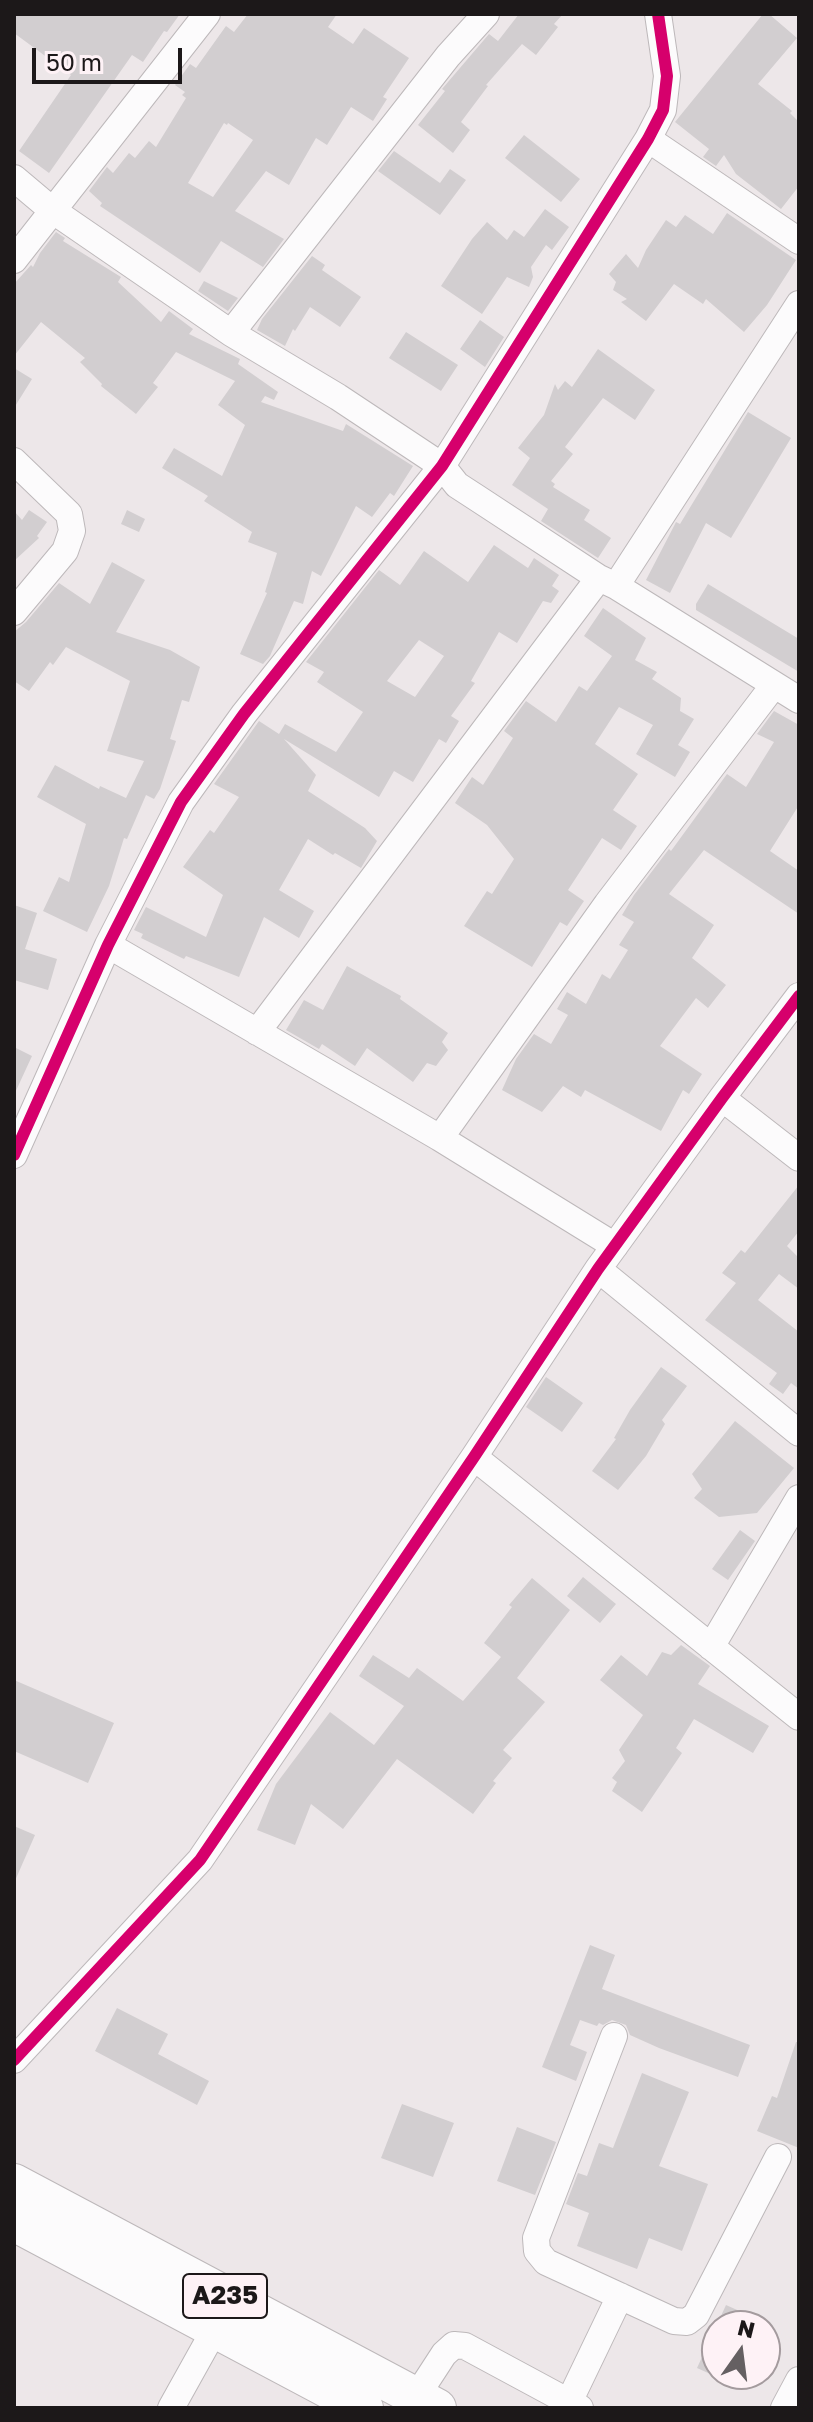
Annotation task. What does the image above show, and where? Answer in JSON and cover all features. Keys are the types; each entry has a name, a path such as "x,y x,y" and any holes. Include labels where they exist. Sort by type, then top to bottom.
{"highway":[{"name":"A235","path":"14,2183 426,2402"},
{"name":"A235","path":"14,2222 364,2408"}],"street":[{"path":"14,260 207,14"},
{"path":"231,333 448,56 486,14"},
{"path":"14,1155 108,945 181,802 244,714 442,466 648,139 663,110 667,76 658,14"},
{"path":"648,139 799,241"},
{"path":"14,178 52,210 231,333 338,397 442,466 457,485 799,700"},
{"path":"257,1032 607,582 799,304"},
{"path":"14,461 69,514 72,531 65,551 14,612"},
{"path":"440,1138 607,904 774,685"},
{"path":"108,945 440,1138 615,1246"},
{"path":"14,2060 200,1860 598,1269 799,996"},
{"path":"722,1098 799,1158"},
{"path":"598,1269 799,1433"},
{"path":"474,1457 799,1717"},
{"path":"711,1647 799,1498"},
{"path":"614,2036 536,2238 537,2251 546,2262 674,2321 687,2322 696,2315 778,2157"},
{"path":"426,2402 444,2354 454,2345 465,2346 574,2405 620,2296"},
{"path":"171,2408 215,2329"},
{"path":"784,2408 799,2380"}],"building":[{"path":"14,14 180,14 143,62 132,55 49,173 19,151 71,75 14,33"},
{"path":"248,14 337,14 328,27 353,44 364,28 409,58 383,97 387,99 373,121 351,107 327,145 316,138 289,185 266,171 235,211 284,239 263,267 221,241 200,273 100,206 102,203 89,191 107,167 113,173 129,153 135,158 149,141 156,147 186,98 182,95 185,92 175,85 190,64 196,68 226,26 234,32","holes":["224,123 253,140 213,197 188,183"]},
{"path":"519,14 563,14 554,24 558,27 536,55 522,44 486,85 461,122 470,130 453,153 418,125 445,91 442,89 489,34 498,41"},
{"path":"763,14 769,14 797,38 758,84 792,111 790,113 799,122 799,186 781,209 736,174 724,155 716,166 703,157 709,149 675,122"},
{"path":"524,135 580,179 561,202 505,158"},
{"path":"394,151 440,183 450,169 466,180 440,215 378,171"},
{"path":"545,209 569,227 552,250 546,245 531,267 533,277 529,287 507,277 482,314 441,286 487,222 507,240 514,230 524,237"},
{"path":"727,213 796,260 767,305 744,332 706,299 703,304 674,284 646,321 621,302 627,299 613,290 616,282 609,274 626,254 638,268 666,220 676,227 685,215 713,234"},
{"path":"56,232 65,238 63,241 121,277 118,282 161,322 169,311 193,329 189,334 240,359 238,364 278,392 274,400 265,396 261,402 343,431 346,424 413,466 394,496 390,493 372,517 356,506 321,576 312,571 303,604 294,601 270,656 263,664 240,654 267,593 277,553 248,542 252,532 204,501 208,496 162,468 174,448 222,476 245,425 218,405 235,381 176,352 153,383 158,387 136,414 101,386 80,362 85,358 41,322 14,356 14,284 31,265 33,267"},
{"path":"312,256 325,265 322,270 361,297 340,327 310,307 295,331 293,329 285,346 257,330 262,319"},
{"path":"204,281 238,298 228,311 198,291"},
{"path":"480,320 504,337 485,367 460,349"},
{"path":"406,332 458,365 441,391 389,358"},
{"path":"598,349 655,390 635,420 603,398 565,447 573,454 551,481 555,484 553,487 590,510 584,520 611,538 598,558 541,521 548,509 512,485 530,458 518,448 544,415 555,384 558,390 565,381 572,387"},
{"path":"14,368 32,379 14,408"},
{"path":"748,412 791,438 731,538 706,523 670,593 646,580 676,522 680,524"},
{"path":"29,510 47,522 37,536 39,538 14,561 14,511 22,520"},
{"path":"127,510 145,519 139,532 121,524"},
{"path":"494,545 528,568 534,558 559,575 552,586 559,591 551,603 543,601 517,643 499,632 471,681 475,683 451,716 459,721 446,743 439,739 413,782 394,771 379,797 284,739 316,775 308,791 365,828 377,841 361,868 308,839 279,890 314,911 299,938 264,917 239,977 186,956 184,959 141,938 143,934 134,930 146,907 206,937 223,895 183,867 210,830 214,833 239,797 214,784 259,721 279,734 285,724 336,752 363,712 317,682 324,672 306,662 379,570 400,585 424,551 468,582","holes":["419,640 444,656 415,697 387,681"]},
{"path":"112,562 145,580 116,632 170,650 200,667 189,702 182,700 170,739 176,741 160,789 154,799 146,795 127,839 124,838 109,886 87,932 43,911 59,877 69,882 86,824 37,797 55,765 99,789 100,786 126,798 144,761 107,751 130,681 66,647 53,665 50,662 29,691 14,681 14,632 59,583 90,604"},
{"path":"708,584 799,639 799,672 696,610 696,604"},
{"path":"603,608 646,638 635,660 657,672 652,679 681,698 680,711 694,719 678,745 690,752 675,777 636,754 653,725 619,707 595,744 638,774 613,810 637,826 621,850 602,838 568,890 584,901 567,926 560,922 532,967 464,926 487,891 492,894 514,859 487,825 455,803 472,777 483,785 513,738 504,731 526,701 556,722 579,686 587,691 612,656 584,636"},
{"path":"774,711 799,725 799,805 770,851 799,871 799,914 704,850 669,894 714,925 692,958 726,985 708,1008 696,998 660,1046 702,1074 689,1094 683,1090 661,1131 585,1090 581,1097 563,1086 542,1112 502,1090 516,1059 534,1034 551,1044 568,1015 557,1009 567,992 586,1004 602,974 610,979 628,950 619,945 634,922 622,915 634,895 669,849 671,851 727,774 746,787 774,742 757,734"},
{"path":"14,905 37,913 25,949 57,959 48,990 14,980"},
{"path":"347,966 401,996 400,999 448,1033 442,1042 448,1050 436,1066 427,1063 413,1082 367,1048 355,1066 322,1044 319,1049 286,1030 304,1000 323,1010"},
{"path":"14,1047 32,1056 14,1095"},
{"path":"799,1185 799,1231 787,1246 799,1258 799,1289 779,1274 758,1300 799,1332 799,1389 791,1383 783,1394 769,1384 777,1373 705,1320 736,1283 722,1273 741,1250 745,1253"},
{"path":"661,1367 687,1386 662,1420 665,1424 646,1456 618,1490 592,1471"},
{"path":"546,1377 583,1403 562,1432 526,1407"},
{"path":"735,1421 794,1468 757,1513 719,1517 694,1498 702,1489 692,1474"},
{"path":"740,1530 755,1541 728,1580 712,1569"},
{"path":"583,1577 616,1604 600,1623 567,1596"},
{"path":"532,1578 570,1610 517,1678 545,1702 503,1750 512,1758 493,1781 496,1783 473,1814 397,1759 343,1829 311,1804 295,1845 257,1830 276,1784 330,1712 374,1745 404,1706 359,1676 373,1655 409,1678 417,1668 463,1701 501,1657 484,1643 512,1607 509,1605"},
{"path":"681,1645 710,1666 698,1684 769,1726 753,1753 694,1719 676,1748 682,1753 642,1812 612,1791 617,1782 612,1778 625,1761 619,1750 643,1715 600,1680 621,1655 647,1676 662,1652 671,1655"},
{"path":"14,1680 114,1723 88,1783 14,1751"},
{"path":"14,1826 35,1835 14,1883"},
{"path":"590,1945 615,1955 602,1989 750,2045 738,2077 630,2035 626,2025 612,2020 597,2026 580,2020 570,2045 587,2052 576,2081 542,2067"},
{"path":"117,2008 168,2034 158,2054 209,2081 197,2105 95,2051"},
{"path":"796,2042 799,2042 799,2148 757,2131 772,2096 777,2098"},
{"path":"642,2073 689,2092 659,2166 708,2184 682,2251 649,2238 637,2269 577,2246 589,2213 566,2204 578,2173 587,2176 599,2143 613,2148"},
{"path":"402,2104 454,2123 433,2177 381,2158"},
{"path":"517,2127 556,2142 535,2195 497,2181"}],"cycle path":[{"path":"14,1155 108,945 181,802 244,714 442,466 648,139 663,110 667,76 658,14"},
{"path":"14,2060 200,1860 598,1269 799,996"}]}
